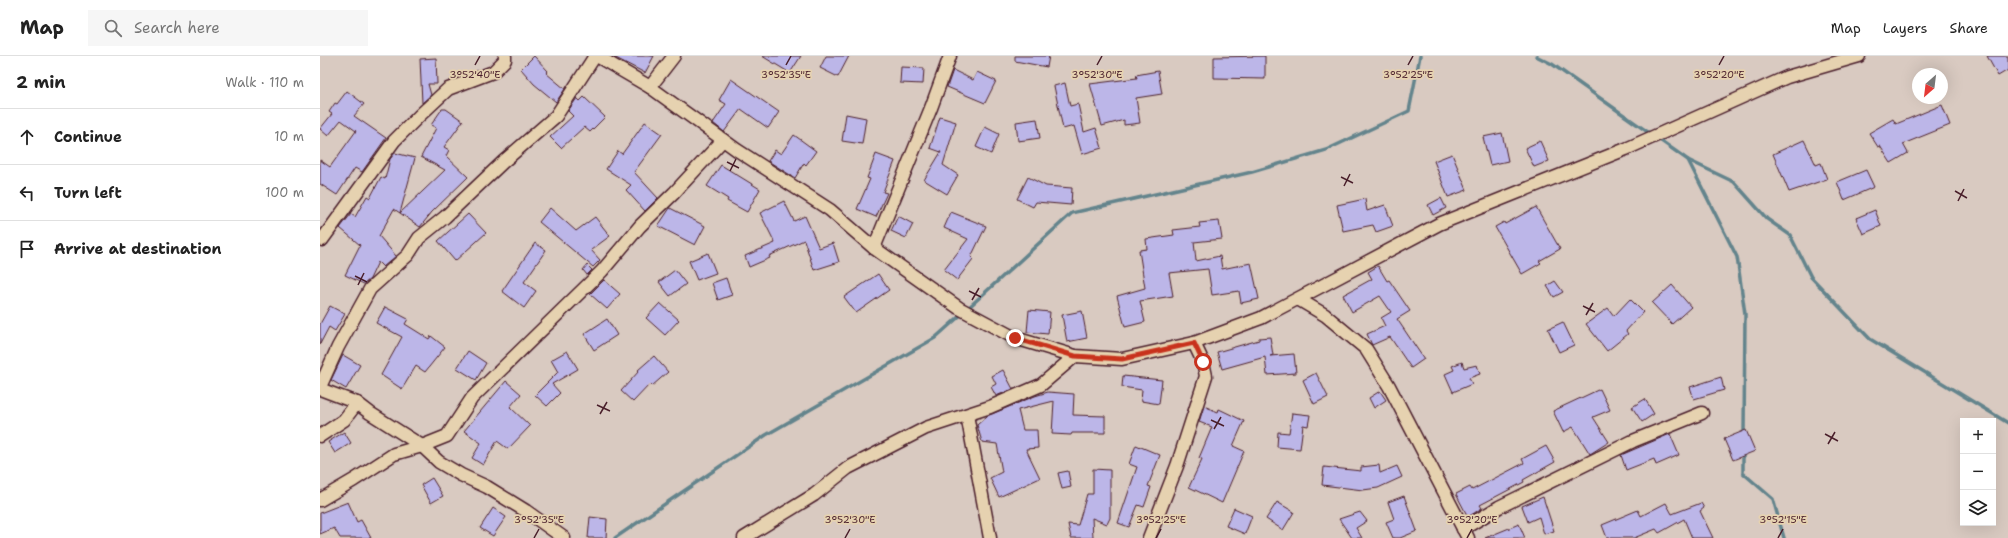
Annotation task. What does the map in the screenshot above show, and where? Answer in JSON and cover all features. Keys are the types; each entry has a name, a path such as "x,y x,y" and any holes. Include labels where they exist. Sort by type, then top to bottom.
{"street":[{"path":"322,240 394,142 419,116 448,89 493,72 505,60 505,56"},
{"path":"563,538 526,511 487,487 461,475 439,462 422,446 357,403 320,388 338,347 370,289 408,255 419,238 445,217 503,162 556,116 596,56 650,87 723,140 830,210 874,248 959,308 1015,338 1075,356 1122,359 1194,343 1261,318 1439,224 1626,149 1787,77 1859,56"},
{"path":"650,87 674,56"},
{"path":"874,248 931,108 950,56"},
{"path":"320,500 394,454 422,446 447,436 472,398 602,271 640,226 674,193 723,140"},
{"path":"1298,299 1325,315 1366,349 1390,386 1465,533 1499,508 1633,441 1702,413"},
{"path":"1149,538 1178,466 1206,376 1203,362 1194,343"},
{"path":"744,538 814,495 848,468 926,428 967,415 1041,385 1075,356"},
{"path":"320,436 344,420 357,403"},
{"path":"967,415 990,538"}],"building":[{"path":"534,56 548,71 546,73 565,89 556,102 534,84 521,69"},
{"path":"612,56 654,56 645,73"},
{"path":"762,56 801,56 790,73"},
{"path":"826,56 849,56 838,77 820,68"},
{"path":"1015,56 1049,56 1047,67 1015,61"},
{"path":"1265,56 1265,79 1214,78 1214,57"},
{"path":"1987,56 2008,56 2008,70 1998,76"},
{"path":"436,58 437,84 428,84 431,95 422,103 420,59"},
{"path":"901,67 924,68 923,84 900,83"},
{"path":"953,70 973,80 977,72 996,81 985,103 947,87"},
{"path":"1158,71 1162,94 1136,98 1140,123 1124,125 1124,120 1102,126 1090,84 1137,78 1136,75"},
{"path":"731,79 779,112 768,128 741,109 724,132 713,123 726,104 719,100"},
{"path":"1065,83 1070,106 1078,104 1084,132 1096,128 1102,148 1082,154 1074,126 1063,129 1054,86"},
{"path":"347,91 364,104 354,116 386,138 362,172 355,168 337,195 320,184 320,160 330,167 356,131 341,120 328,136 320,129 332,114 329,112 335,103 337,104"},
{"path":"584,97 605,117 590,132 584,127 561,148 550,137 573,116 568,111 577,98 580,101"},
{"path":"1942,105 1950,125 1903,144 1908,153 1891,163 1869,133 1893,119 1896,124"},
{"path":"442,109 446,109 463,121 444,147 449,150 446,156 468,177 432,212 420,227 400,213 445,170 421,157 436,128 431,125"},
{"path":"846,114 866,118 862,144 842,141"},
{"path":"940,117 956,122 943,165 958,175 947,194 924,180 941,152 930,148"},
{"path":"1037,119 1040,138 1018,141 1016,122"},
{"path":"645,122 662,134 634,172 658,198 645,211 626,190 631,185 606,169 618,151 622,154"},
{"path":"985,127 999,134 991,154 976,147"},
{"path":"1502,133 1508,161 1490,165 1483,137"},
{"path":"794,135 816,151 806,165 804,163 795,178 768,161 775,150 781,154"},
{"path":"1804,140 1816,165 1821,163 1827,179 1789,192 1773,154"},
{"path":"1540,141 1549,161 1534,167 1525,148"},
{"path":"395,153 415,158 400,213 394,209 379,236 396,256 383,267 378,262 370,279 364,284 345,275 360,245 340,228 351,214 355,217 367,196 370,198 381,177 385,179 390,159"},
{"path":"876,154 895,161 883,192 887,193 876,217 857,209 870,179 867,178"},
{"path":"1452,154 1467,190 1448,197 1434,161"},
{"path":"721,165 760,189 747,212 727,201 728,199 707,186"},
{"path":"1866,170 1874,187 1844,200 1837,182"},
{"path":"1028,177 1046,186 1072,188 1071,205 1036,202 1033,207 1017,199"},
{"path":"1441,198 1446,208 1433,215 1428,205"},
{"path":"1365,199 1367,211 1385,205 1393,226 1376,232 1373,225 1343,231 1337,205"},
{"path":"784,201 794,221 805,216 819,248 833,243 839,262 814,270 804,240 749,267 745,256 775,243 760,213"},
{"path":"1536,207 1560,249 1539,261 1541,263 1522,274 1495,227 1504,222 1505,224"},
{"path":"550,208 576,231 595,217 610,236 591,250 600,260 593,267 539,222"},
{"path":"670,208 705,226 695,245 658,226"},
{"path":"1875,210 1881,226 1863,234 1856,218"},
{"path":"951,212 986,226 971,257 973,259 957,280 944,270 968,239 944,228"},
{"path":"468,214 486,233 455,261 438,241"},
{"path":"898,216 913,224 906,238 891,231"},
{"path":"1219,221 1222,239 1194,242 1196,261 1220,256 1222,269 1251,263 1259,299 1241,303 1239,291 1212,295 1208,269 1169,273 1173,296 1140,301 1145,322 1125,327 1117,296 1145,288 1139,250 1147,249 1146,239 1174,235 1173,230 1200,227 1199,223"},
{"path":"535,243 546,250 524,282 536,291 524,308 502,291"},
{"path":"708,253 716,273 697,280 689,261"},
{"path":"587,265 592,270 587,275 583,270"},
{"path":"1378,266 1387,281 1389,280 1410,311 1397,319 1424,359 1411,368 1390,337 1372,345 1367,334 1385,326 1381,318 1391,312 1380,296 1352,312 1343,295 1372,279 1368,272"},
{"path":"675,270 686,284 670,296 659,282"},
{"path":"878,274 889,290 856,313 844,297"},
{"path":"726,278 732,295 718,300 712,283"},
{"path":"604,280 620,294 607,309 590,294"},
{"path":"1555,281 1563,292 1554,297 1547,286"},
{"path":"1672,285 1691,307 1672,324 1652,303"},
{"path":"1630,299 1643,312 1626,331 1628,334 1607,351 1586,324 1608,308 1614,316"},
{"path":"660,303 679,320 665,335 646,318"},
{"path":"330,306 345,314 335,331 329,327 320,344 320,324"},
{"path":"385,307 408,319 405,324 429,339 431,336 445,347 425,372 416,366 402,389 381,375 402,337 376,323"},
{"path":"1029,310 1050,312 1048,334 1027,332"},
{"path":"1082,311 1087,338 1067,342 1062,315"},
{"path":"607,319 617,335 594,350 584,334"},
{"path":"1563,322 1574,345 1559,352 1548,329"},
{"path":"1270,337 1273,355 1270,356 1294,354 1296,373 1267,375 1265,357 1222,369 1217,352 1259,340 1259,338"},
{"path":"468,351 486,363 476,380 457,368"},
{"path":"567,351 578,369 552,384 560,393 547,406 535,395 558,372 551,360"},
{"path":"343,355 360,365 346,389 331,380"},
{"path":"654,356 668,372 652,386 650,384 633,402 621,391 639,371 638,370"},
{"path":"1462,362 1464,368 1477,365 1480,374 1469,378 1472,384 1453,392 1445,374 1454,370 1452,366"},
{"path":"1003,370 1013,389 996,396 991,387 996,384 992,376"},
{"path":"1316,373 1328,397 1314,404 1303,380"},
{"path":"1123,376 1162,380 1159,404 1141,401 1142,390 1122,387"},
{"path":"1721,377 1724,390 1694,399 1690,387"},
{"path":"506,381 521,394 510,407 530,426 508,449 497,441 483,465 472,458 481,443 464,431"},
{"path":"1600,389 1610,410 1593,417 1609,442 1590,454 1573,427 1563,432 1553,411"},
{"path":"1380,391 1386,400 1374,408 1369,398"},
{"path":"1048,392 1074,394 1073,415 1105,416 1105,433 1072,433 1071,435 1052,434 1054,401 1018,410 1023,430 1037,430 1038,448 1026,449 1040,478 999,497 990,478 1002,472 997,444 982,442 977,425 987,416"},
{"path":"1645,399 1654,414 1642,422 1632,407"},
{"path":"1204,406 1218,412 1219,409 1244,421 1233,446 1244,451 1222,503 1189,487 1202,459 1199,458 1212,427 1199,422"},
{"path":"1292,413 1310,415 1308,426 1303,425 1300,449 1277,447 1278,432 1289,433"},
{"path":"1746,430 1755,451 1733,460 1724,439"},
{"path":"344,432 351,443 335,453 328,442"},
{"path":"1670,434 1679,455 1656,465 1654,459 1626,470 1621,455"},
{"path":"1136,445 1160,455 1148,486 1151,487 1144,507 1138,505 1129,527 1118,523 1137,467 1129,464"},
{"path":"1546,446 1555,462 1523,480 1524,482 1480,505 1482,508 1468,517 1456,494 1470,487 1472,490 1524,463 1522,459"},
{"path":"1379,465 1380,473 1397,466 1402,477 1378,488 1363,490 1322,485 1324,467 1361,471 1361,467"},
{"path":"1093,469 1110,470 1110,518 1107,524 1092,518 1093,538 1071,538 1068,524 1078,525 1087,494 1093,494"},
{"path":"1068,471 1071,487 1062,489 1058,473"},
{"path":"432,478 443,496 431,503 421,485"},
{"path":"1404,496 1417,531 1400,538 1393,538 1386,522 1394,519 1388,502"},
{"path":"1543,497 1554,531 1544,534 1539,517 1528,522 1522,506"},
{"path":"348,502 357,522 361,520 371,538 340,538 334,528 320,534 320,513"},
{"path":"1277,502 1294,512 1283,530 1266,519"},
{"path":"1666,503 1672,514 1701,503 1704,508 1700,511 1713,538 1692,538 1684,519 1659,533 1656,529 1634,538 1607,538 1602,525 1638,510 1641,516"},
{"path":"493,508 506,517 493,536 480,528"},
{"path":"1234,508 1252,516 1245,534 1226,526"},
{"path":"1360,512 1367,521 1356,528 1362,538 1352,538 1339,519"},
{"path":"590,517 607,519 606,538 588,538"},
{"path":"1519,524 1525,538 1485,538"}],"waterway":[{"path":"967,309 1072,213 1252,172 1326,150 1409,111 1420,56"},
{"path":"1536,56 1552,64 1652,135"},
{"path":"1657,138 1688,160 1737,257 1745,314 1744,434"},
{"path":"1688,160 1734,182 1767,219 1790,235 1811,277 1870,339 2008,423"},
{"path":"615,538 766,435 935,338 963,313"},
{"path":"1743,452 1743,473 1773,499 1784,538"}],"route":[{"path":"1015,338 1075,356 1122,359 1194,343 1203,362"}]}
